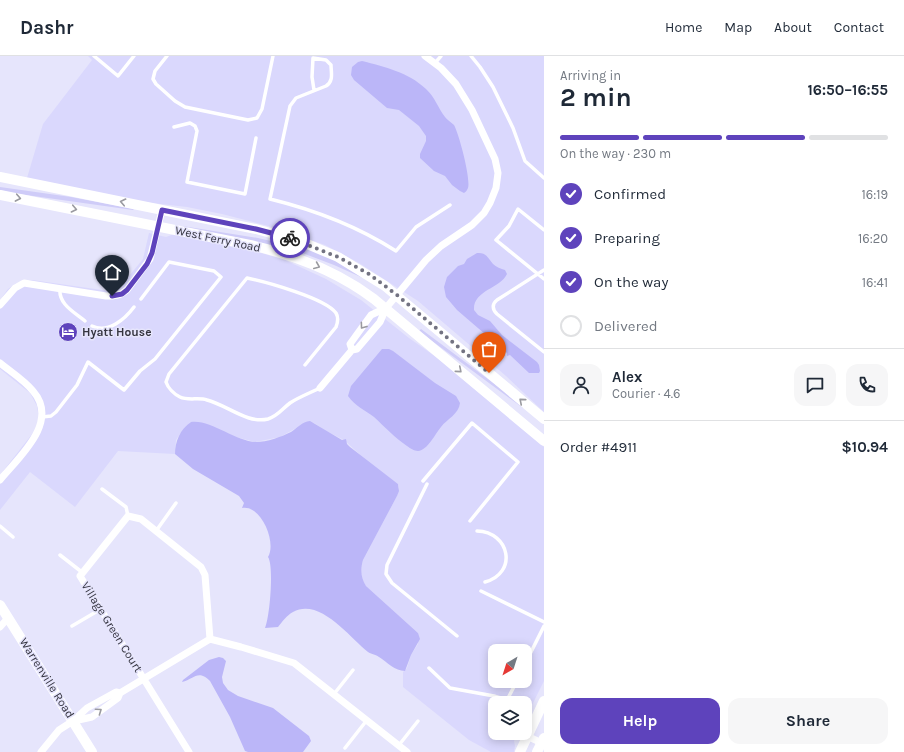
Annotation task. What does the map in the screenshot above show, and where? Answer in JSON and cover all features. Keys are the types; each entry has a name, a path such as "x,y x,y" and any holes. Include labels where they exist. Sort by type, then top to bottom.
{"main road":[{"name":"West Ferry Road","path":"0,177 256,229 300,241 344,260 369,274 397,295 544,419"},
{"name":"West Ferry Road","path":"0,194 250,245 316,265 346,280 386,308 544,441"},
{"name":"Warrenville Road","path":"0,605 92,752"},
{"path":"532,726 544,701"},
{"path":"520,752 525,740"}],"street":[{"path":"320,388 352,350 357,349 380,322 386,308 426,260 436,250 472,225 481,216 490,203 496,188 497,167 488,142 463,94 449,76 425,56"},
{"path":"0,305 15,288 24,283 106,296 117,296 122,294 147,264 152,253 162,210"},
{"path":"352,350 350,344 371,315 386,308"},
{"path":"0,363 34,391 41,404 42,417 41,424 35,436 0,480"},
{"path":"128,516 141,519 196,562 204,571 206,576 210,639"},
{"name":"Village Green Court","path":"128,516 80,576 187,751"},
{"path":"0,627 8,618"},
{"path":"41,752 59,730 73,721 92,717 118,698 120,693 210,639 291,662 408,752"},
{"path":"532,739 542,745"}],"lane":[{"path":"94,56 118,76 134,56"},
{"path":"167,56 154,73 153,79 156,84 175,101 190,108 248,120 256,118 262,109 273,56"},
{"path":"435,63 441,56"},
{"path":"471,56 480,66 493,87 513,128 525,161 544,178"},
{"path":"314,90 312,77 313,58 326,60 331,65 331,80 329,85 296,98 290,106 270,199 298,206 335,219 372,237 396,251 416,227 450,205"},
{"path":"174,127 184,123 190,123 195,126 197,131 187,182 245,194 256,138"},
{"path":"544,230 518,209 509,226 496,240 544,279"},
{"path":"42,417 52,416 56,412 77,385 88,362 124,390 140,371 155,359 221,277 214,271 169,262 141,298"},
{"path":"544,270 497,300 493,306 493,309 497,314 544,352"},
{"path":"305,365 336,328 338,321 336,313 327,306 302,294 247,278 169,374 166,382 168,387 176,395 182,398 207,400 244,416 259,420 275,416 292,402 320,388"},
{"path":"60,288 62,302 85,321"},
{"path":"92,326 103,328 116,324 125,318 134,307"},
{"path":"423,481 472,423 518,462 470,521"},
{"path":"427,484 387,565 386,574 392,583 457,636"},
{"path":"102,489 126,507 128,516"},
{"path":"156,531 176,503"},
{"path":"0,526 13,537"},
{"path":"477,531 487,532 494,536 502,542 506,551 506,560 503,569 497,577 485,582"},
{"path":"60,555 83,573"},
{"path":"481,591 544,622"},
{"path":"72,626 101,609"},
{"path":"532,650 544,626"},
{"path":"428,668 450,688 461,691 494,696 507,700 513,688"},
{"path":"334,694 353,670"},
{"path":"345,748 367,720"},
{"path":"399,745 418,721"}],"shaded area":[{"path":"88,56 544,56 544,412 506,376 418,301 359,263 325,245 272,227 222,214 187,207 143,202 27,178 43,124 92,60"},
{"path":"362,61 404,74 419,83 432,95 445,117 454,125 459,137 468,176 468,188 465,193 452,185 445,176 434,171 420,158 420,154 426,141 426,136 419,126 399,110 387,108 354,80 351,75 352,67 358,62"},
{"path":"0,187 71,197 134,209 12,193 0,190"},
{"path":"182,226 258,238 318,252 343,264 363,278 305,254"},
{"path":"149,233 166,237 174,234 258,252 285,260 326,279 361,300 409,338 439,359 544,447 544,681 532,705 532,696 488,696 488,740 514,740 514,752 491,752 469,740 403,687 403,672 407,668 411,655 418,644 418,633 366,586 362,580 361,573 363,560 397,496 399,488 398,484 368,462 344,440 314,423 307,422 280,437 255,442 236,437 201,423 191,422 184,428 176,440 175,454 118,451 75,507 30,472 0,510 0,475 36,429 39,418 37,406 30,393 0,369 0,300 8,289 15,284 32,280 116,292 143,259"},
{"path":"477,253 485,254 494,265 505,270 507,274 504,279 478,298 475,303 474,310 478,315 490,321 502,335 537,362 539,365 539,373 529,373 510,355 507,356 507,353 457,310 446,297 444,287 447,277 458,266 464,264 467,259"},
{"path":"421,329 504,391 524,408 419,331"},
{"path":"382,349 389,349 393,351 435,383 456,396 460,403 455,413 443,424 428,445 422,450 415,450 403,443 374,417 354,403 348,396 351,386"},
{"path":"310,421 342,440 346,439 347,444 350,447 398,484 399,491 397,496 363,560 361,571 366,586 418,633 420,639 411,655 405,671 394,668 378,656 368,652 334,621 324,614 314,610 303,609 293,612 278,627 265,628 271,591 271,570 268,557 270,543 266,526 255,512 249,508 242,508 244,503 239,496 193,469 175,454 176,445 181,432 191,422 206,424 248,441 260,442 283,436 302,424"},
{"path":"219,657 226,661 222,677 223,683 228,690 238,696 273,708 309,736 311,741 303,752 245,751 230,717 210,681 206,677 199,675 182,682 209,660"}],"way so far":[{"path":"290,238 319,248 369,274 397,295 489,373"}],"place":[{"name":"Hyatt House","path":"68,332"}],"route":[{"path":"112,296 122,294 127,290 147,264 152,253 162,210 256,229 290,238"}]}
